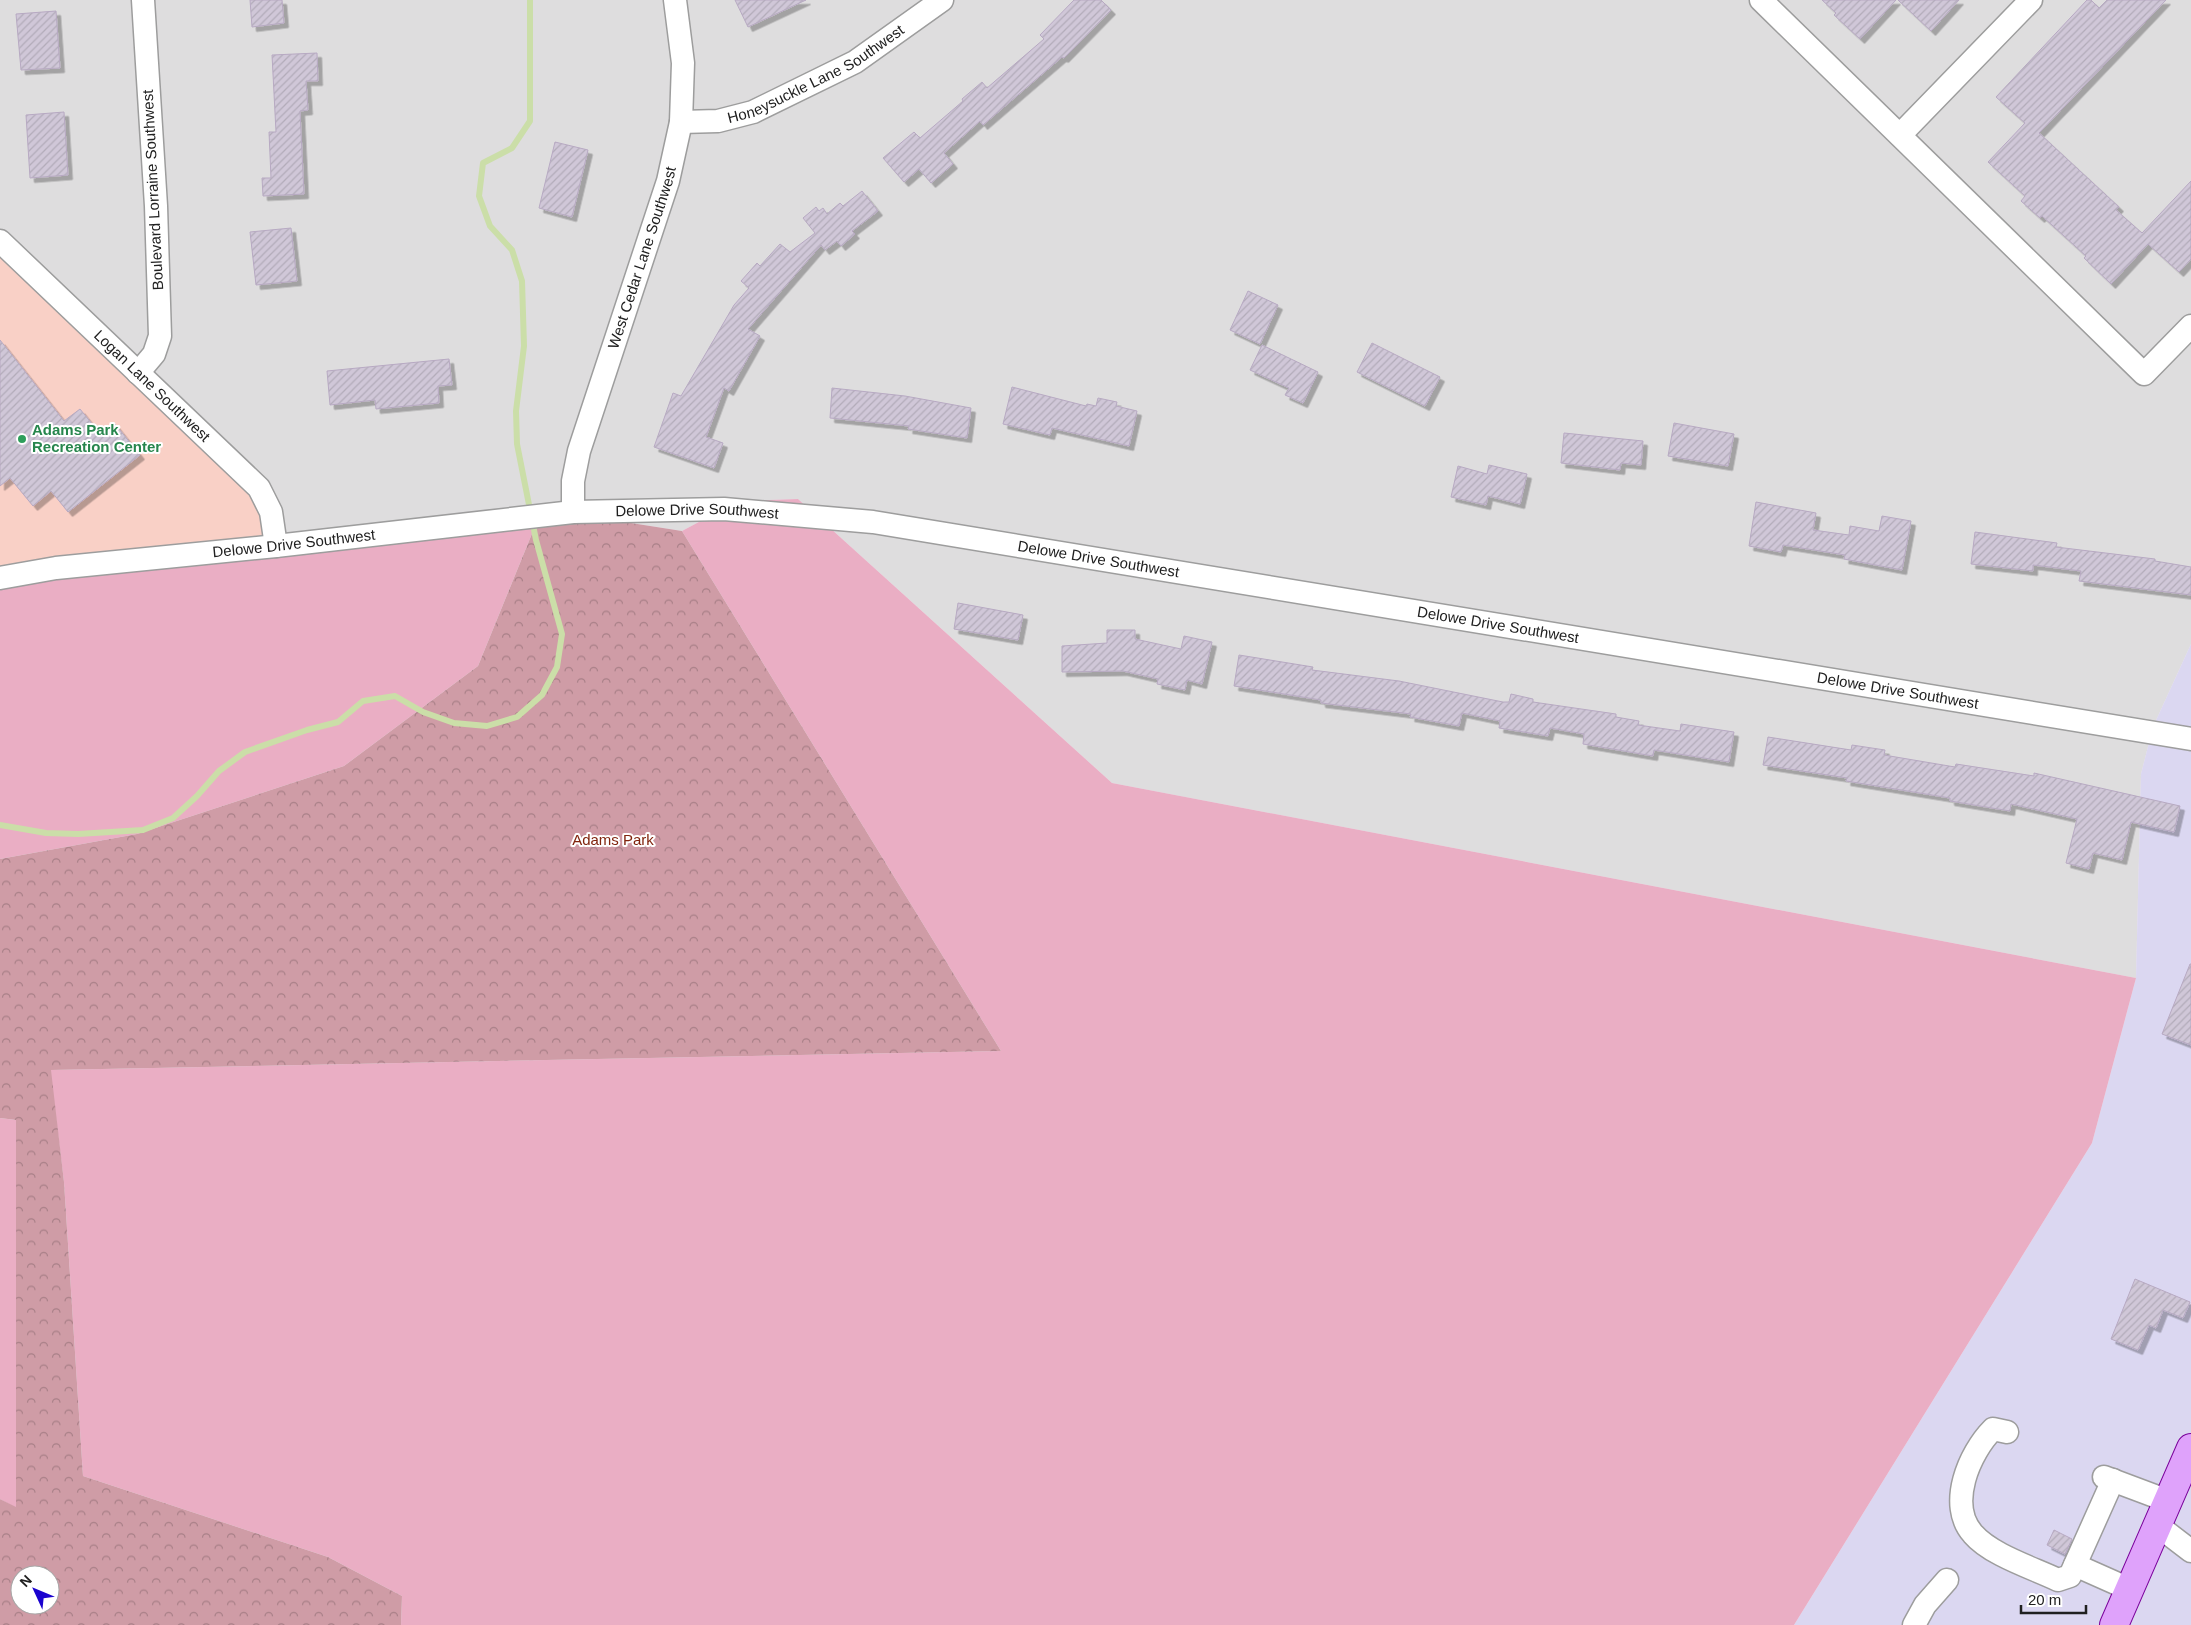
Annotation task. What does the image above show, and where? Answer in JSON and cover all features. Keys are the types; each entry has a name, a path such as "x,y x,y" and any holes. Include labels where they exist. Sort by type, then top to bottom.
{"main road":[{"path":"2114,1625 2191,1448"}],"street":[{"name":"Boulevard Lorraine Southwest","path":"138,372 154,354 160,336 156,206 143,0"},
{"name":"West Cedar Lane Southwest","path":"573,512 573,481 579,451 668,181 681,122 682,63 676,0"},
{"name":"Honeysuckle Lane Southwest","path":"681,122 718,121 753,112 855,62 942,0"},
{"path":"1761,0 2144,374 2191,326"},
{"path":"1900,135 2031,0"},
{"name":"Logan Lane Southwest","path":"0,241 259,488 271,512 276,546"},
{"name":"Delowe Drive Southwest","path":"0,578 56,568 276,546 573,512 724,509 873,522 2191,739"},
{"path":"2007,1432 1993,1429 1984,1438 1974,1454 1963,1482 1962,1513 1972,1534 1994,1550 2058,1580 2070,1576 2108,1478 2163,1513 2191,1551"},
{"path":"2075,1565 2129,1589"},
{"path":"1914,1625 1925,1605 1946,1580"}],"shaded area":[{"path":"0,0 2191,0 2191,644 2153,727 2141,774 2136,978 1112,783 798,499 738,501 682,531 542,509 281,540 0,235"},
{"path":"0,235 248,479 281,540 0,582"},
{"path":"798,499 1112,783 2136,978 2092,1143 1794,1625 401,1625 402,1596 328,1557 83,1476 64,1182 50,1070 1001,1051 682,531 738,501"},
{"path":"542,509 478,666 344,766 137,834 0,859 0,582"},
{"path":"2191,644 2191,1625 1794,1625 2092,1143 2136,978 2141,774 2153,727"},
{"path":"0,1118 16,1120 16,1508 0,1499"}],"green space":[{"name":"Adams Park","path":"542,509 682,531 1001,1051 51,1070 64,1182 83,1476 328,1557 402,1596 401,1625 0,1625 0,1499 16,1507 16,1120 0,1118 0,859 137,834 344,766 478,666"}],"building":[{"path":"250,0 282,0 284,23 252,27"},
{"path":"735,0 806,0 748,27"},
{"path":"1074,0 1101,0 1111,10 1064,58 1062,57 983,125 980,121 944,153 953,164 931,183 919,169 904,182 883,158 914,132 920,138 982,82 987,88 1044,39 1040,35"},
{"path":"1822,0 1896,0 1860,39 1834,15 1836,13"},
{"path":"1898,0 1959,0 1931,31"},
{"path":"2087,0 2091,0 2099,8 2107,0 2166,0 2039,133 2119,207 2116,210 2142,233 2191,181 2191,259 2179,272 2148,244 2111,284 2084,258 2086,256 2042,216 2040,218 2021,201 2025,196 1988,162 2025,123 1996,97"},
{"path":"56,11 60,68 21,70 16,14"},
{"path":"317,53 318,81 306,81 308,110 300,111 304,194 263,196 262,178 271,178 269,132 276,132 272,55"},
{"path":"64,112 68,175 30,178 26,115"},
{"path":"555,142 588,150 572,217 539,208"},
{"path":"862,191 878,211 852,231 855,234 841,246 837,241 825,250 821,245 748,329 760,336 729,391 724,388 706,437 723,443 714,468 654,447 673,393 681,396 734,305 749,288 741,281 757,263 760,266 780,244 790,252 815,233 803,218 816,207 819,211 823,208 827,214 840,203 843,206"},
{"path":"291,228 297,281 256,285 250,232"},
{"path":"1248,291 1278,305 1260,344 1230,330"},
{"path":"0,340 64,421 80,409 101,435 115,424 140,455 68,512 51,491 33,506 10,478 0,486"},
{"path":"1372,343 1440,377 1425,406 1357,372"},
{"path":"1262,345 1318,372 1303,403 1285,395 1289,388 1250,370"},
{"path":"449,359 452,385 438,386 439,403 376,409 375,400 330,405 327,371"},
{"path":"1012,387 1086,406 1087,404 1096,406 1098,398 1117,402 1116,406 1137,411 1129,446 1052,428 1050,435 1003,424"},
{"path":"832,388 905,396 971,408 967,438 908,429 909,426 830,418"},
{"path":"1674,423 1734,434 1728,466 1668,456"},
{"path":"1564,433 1643,441 1641,465 1621,463 1620,470 1561,463"},
{"path":"1489,465 1527,474 1520,504 1488,496 1486,505 1451,497 1458,466 1487,474"},
{"path":"1756,502 1816,513 1813,530 1849,535 1850,526 1879,531 1882,516 1911,521 1902,570 1844,559 1845,555 1783,545 1781,552 1749,546"},
{"path":"1975,532 2057,543 2056,547 2155,559 2155,561 2191,567 2191,595 2079,581 2081,571 2033,565 2033,571 1971,564"},
{"path":"958,603 1023,615 1018,640 954,629"},
{"path":"1107,630 1135,630 1135,639 1181,649 1184,636 1212,642 1202,684 1187,680 1185,690 1157,684 1158,679 1123,671 1062,672 1062,646 1107,643"},
{"path":"1239,655 1313,667 1312,670 1399,681 1503,702 1509,702 1511,694 1533,699 1533,702 1616,714 1616,717 1639,721 1638,725 1680,731 1681,724 1734,732 1729,762 1654,750 1653,756 1583,744 1584,734 1550,728 1548,736 1499,728 1500,721 1462,713 1459,726 1410,717 1411,714 1321,703 1321,700 1234,686"},
{"path":"1768,737 1851,750 1852,745 1885,750 1884,755 1955,767 1956,764 2034,776 2034,773 2180,806 2174,832 2131,822 2122,860 2093,853 2089,869 2066,863 2077,819 2011,804 2010,811 1950,801 1950,798 1846,781 1847,778 1763,765"},
{"path":"2191,964 2191,1045 2162,1034"},
{"path":"2135,1279 2190,1302 2183,1318 2163,1310 2156,1328 2149,1325 2138,1350 2111,1339"},
{"path":"2054,1530 2072,1539 2065,1554 2047,1545"}],"waterway":[{"path":"0,825 46,833 78,834 143,830 173,818 197,796 219,771 245,752 307,730 338,722 363,701 395,696 423,712 454,723 487,726 517,717 542,695 557,667 562,634 536,540 517,444 516,411 524,346 522,281 512,250 490,226 479,196 483,163 512,148 530,121 530,0"}],"place":[{"name":"Adams Park Recreation Center","path":"22,439"}]}
